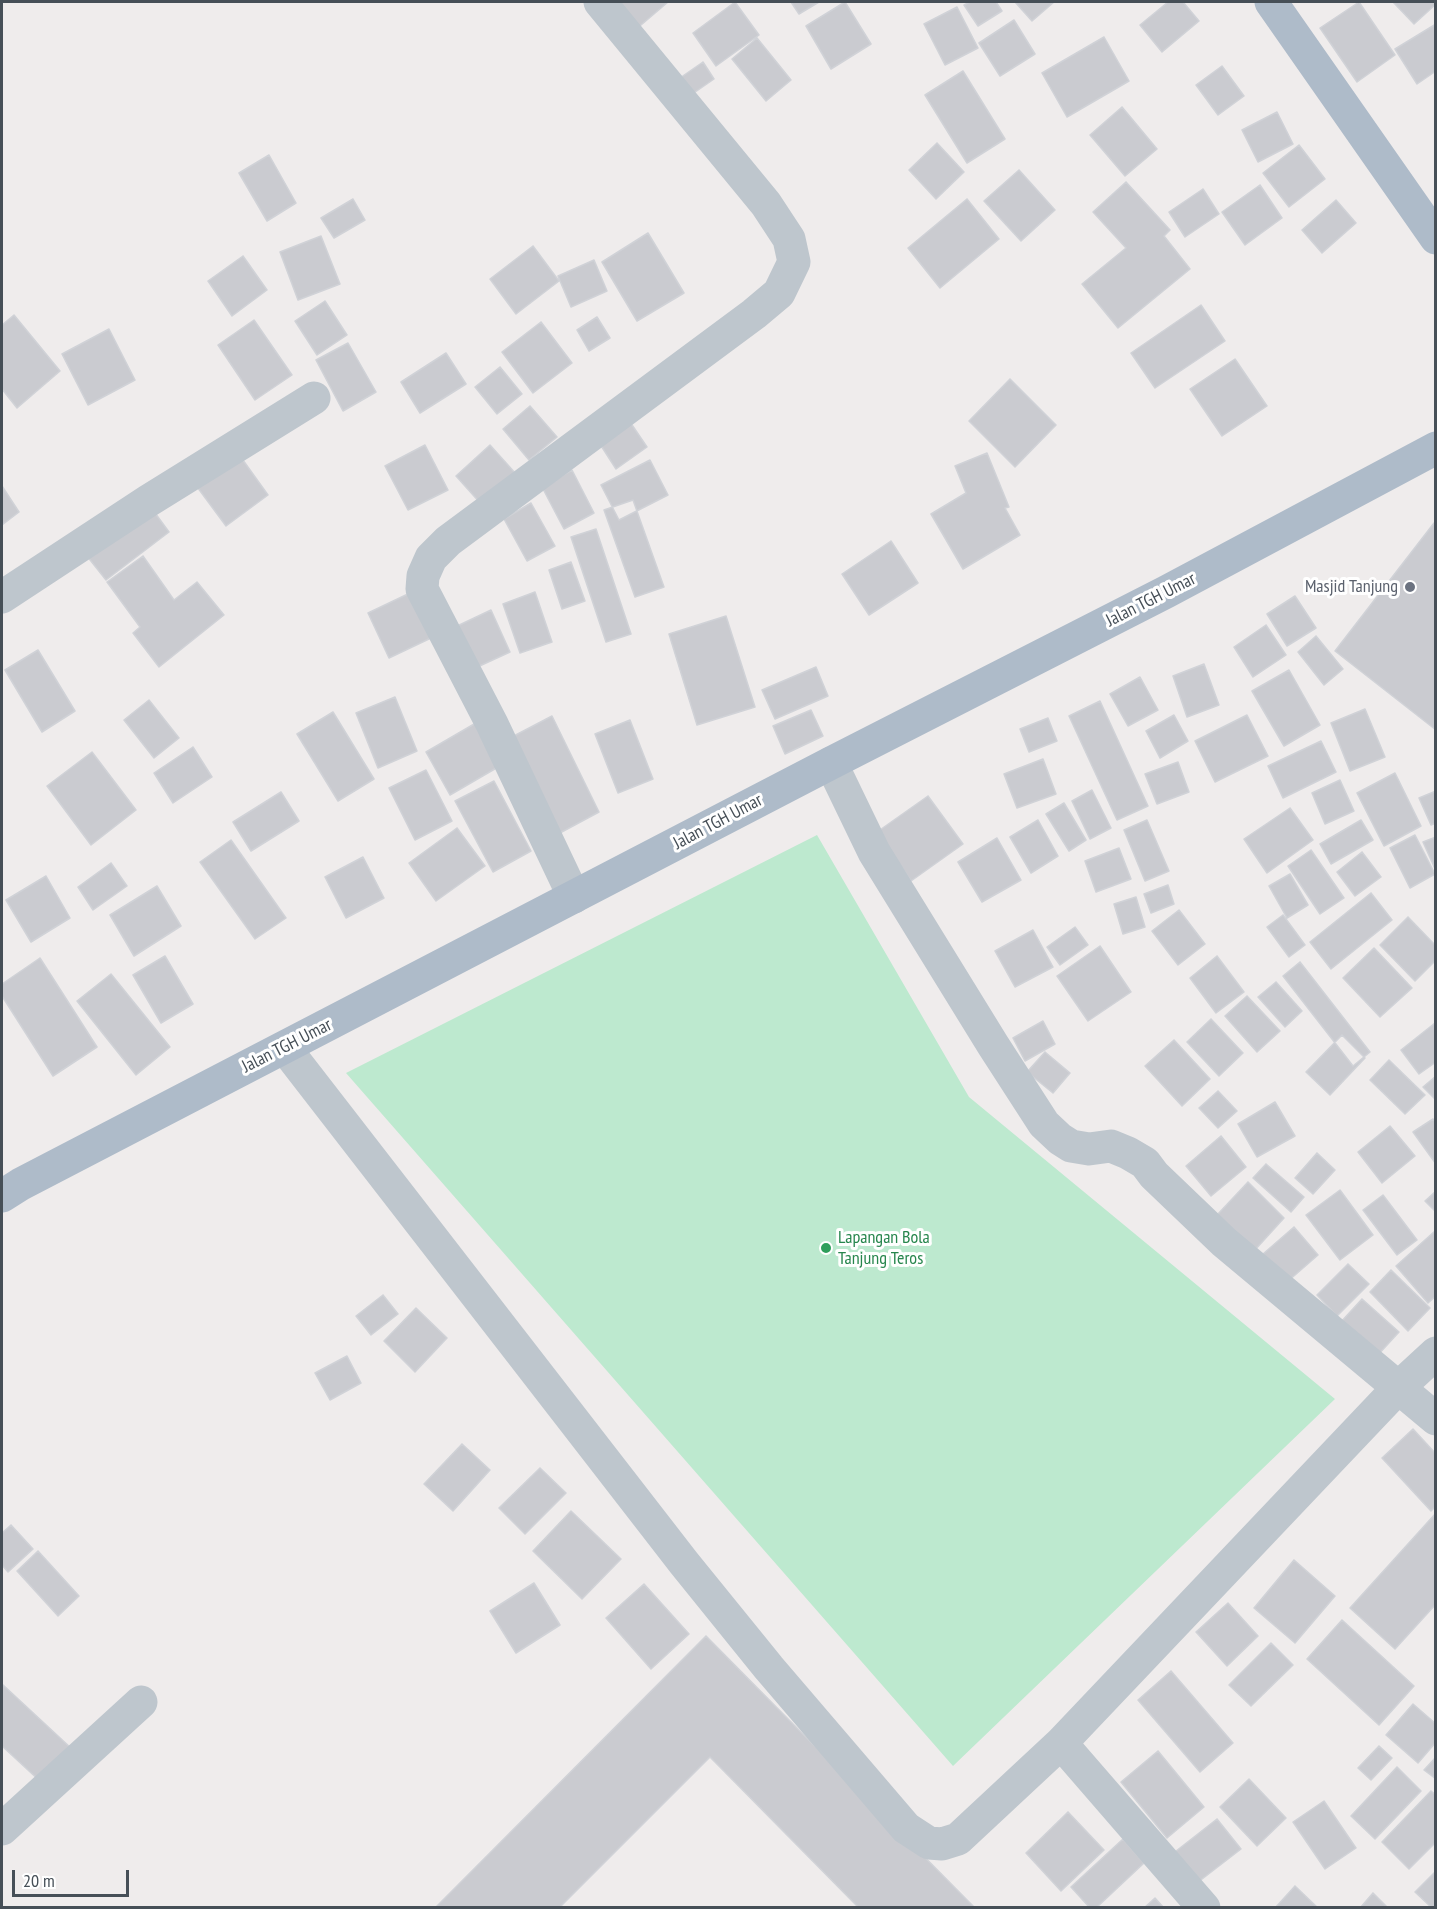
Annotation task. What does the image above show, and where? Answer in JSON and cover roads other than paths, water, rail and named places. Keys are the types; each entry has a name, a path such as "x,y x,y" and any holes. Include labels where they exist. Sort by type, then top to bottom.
{"main road":[{"path":"1271,2 1436,238"},
{"name":"Jalan TGH Umar","path":"2,1196 21,1184 831,763 1166,592 1436,448"}],"street":[{"path":"574,897 492,724 422,589 423,576 431,558 448,541 754,314 779,292 794,262 789,239 766,204 600,2"},
{"path":"2,597 148,501 314,398"},
{"path":"831,763 874,852 1044,1124 1071,1146 1089,1149 1112,1146 1128,1152 1145,1163 1154,1175 1224,1242 1436,1419"},
{"path":"285,1048 684,1563 769,1668 906,1828 929,1843 942,1845 958,1839 1061,1743 1398,1388 1436,1353"},
{"path":"2,1828 141,1702"},
{"path":"1061,1743 1204,1908"}],"place":[{"name":"Masjid Tanjung","path":"1410,587"},
{"name":"Lapangan Bola Tanjung Teros","path":"826,1248"}]}
